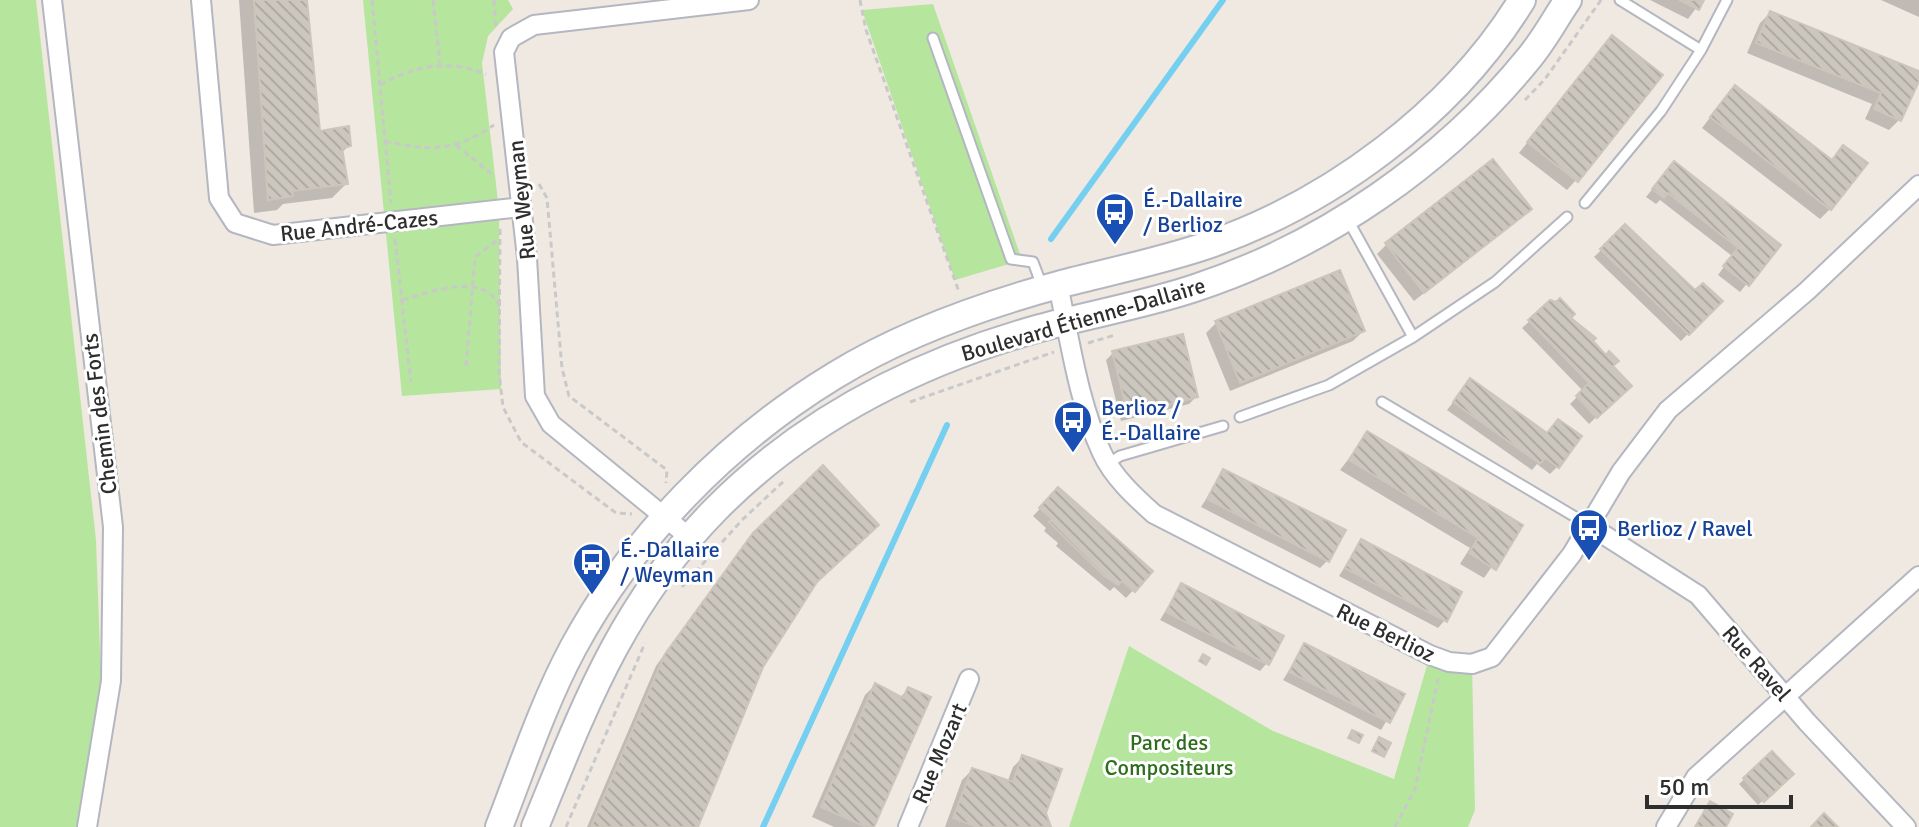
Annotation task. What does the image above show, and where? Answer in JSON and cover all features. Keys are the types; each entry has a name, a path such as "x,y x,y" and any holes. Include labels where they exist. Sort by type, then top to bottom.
{"street":[{"name":"Chemin des Forts","path":"52,0 113,527 111,681 87,827"},
{"name":"Rue André-Cazes","path":"201,0 219,198 235,223 273,235 521,207"},
{"name":"Rue Weyman","path":"689,537 563,435 541,412 532,375 521,207 504,52 511,38 534,25 620,7 749,0"},
{"name":"Boulevard Étienne-Dallaire","path":"499,827 571,651 616,580 665,517 740,442 834,376 883,349 966,314 1050,287 1206,246 1299,205 1393,141 1441,98 1479,60 1522,0"},
{"name":"Boulevard Étienne-Dallaire","path":"535,827 619,633 648,588 689,537 764,466 855,401 950,358 1066,321 1196,288 1303,243 1347,217 1410,172 1488,105 1531,56 1568,0"},
{"name":"Rue Berlioz","path":"1050,287 1066,321 1088,414 1109,463 1130,493 1154,514 1442,660 1472,664 1492,657 1572,554 1587,524 1668,410 1807,291 1919,185"},
{"name":"Rue Ravel","path":"1587,524 1698,595 1906,827"},
{"path":"1666,827 1696,777 1919,576"},
{"name":"Rue Mozart","path":"908,827 969,679"}],"lane":[{"path":"1620,0 1701,50"},
{"path":"1585,203 1661,111 1701,50 1727,0"},
{"path":"933,38 1011,259 1033,262 1050,287"},
{"path":"1347,217 1413,337"},
{"path":"1240,417 1329,385 1413,337 1495,282 1567,217"},
{"path":"1382,402 1587,524"},
{"path":"1109,463 1120,456 1223,426"}],"path":[{"path":"372,0 411,382"},
{"path":"433,0 440,63"},
{"path":"494,0 497,36"},
{"path":"860,0 866,30 966,314"},
{"path":"1516,109 1545,79 1601,0"},
{"path":"380,85 407,71 440,63 466,66 488,75"},
{"path":"385,141 439,149 468,143 494,125"},
{"path":"456,145 494,176"},
{"path":"533,181 542,186 547,198 562,368 569,396 667,470 665,517"},
{"path":"466,366 475,257 500,238"},
{"path":"402,300 446,289 472,288 489,292 502,308"},
{"path":"902,405 987,373 1116,335"},
{"path":"678,591 742,520 794,471"},
{"path":"566,827 647,639"},
{"path":"1395,827 1415,789 1442,660"}],"green space":[{"path":"0,0 36,0 96,540 101,679 86,827 0,827"},
{"path":"363,0 508,0 513,9 488,36 482,63 499,210 501,389 402,396"},
{"path":"933,4 1022,260 955,280 862,10"},
{"name":"Parc des Compositeurs","path":"1129,646 1273,731 1394,779 1430,655 1472,664 1475,810 1468,827 1069,827"}],"building":[{"path":"254,0 307,0 320,131 349,126 351,146 342,148 348,184 292,191 293,196 268,200"},
{"path":"1679,0 1704,0 1699,10"},
{"path":"1770,11 1919,71 1919,81 1901,121 1874,109 1881,93 1756,43"},
{"path":"1612,35 1663,75 1578,182 1527,142"},
{"path":"1735,85 1832,160 1843,145 1868,163 1831,210 1710,117"},
{"path":"1493,159 1532,209 1424,293 1385,243"},
{"path":"1674,161 1781,245 1749,286 1723,266 1738,248 1668,193 1664,198 1652,189"},
{"path":"1625,224 1695,290 1703,283 1723,301 1689,335 1600,249"},
{"path":"1340,270 1365,331 1240,383 1215,321"},
{"path":"1560,298 1575,314 1571,318 1596,338 1593,341 1606,355 1609,351 1619,361 1613,366 1632,386 1597,418 1576,396 1589,383 1528,320 1550,300 1556,302"},
{"path":"1183,334 1198,397 1128,415 1112,351"},
{"path":"1470,378 1547,433 1558,419 1582,436 1559,468 1545,458 1540,464 1453,402"},
{"path":"1367,431 1523,525 1496,570 1469,553 1478,538 1349,460"},
{"path":"823,465 879,525 817,582 763,667 698,827 591,827 665,654 753,533"},
{"path":"1223,469 1346,530 1329,562 1207,499"},
{"path":"1058,487 1153,571 1135,592 1122,581 1118,585 1103,575 1049,522 1052,519 1039,508"},
{"path":"1361,539 1462,592 1447,622 1345,568"},
{"path":"1181,583 1284,636 1269,665 1166,612"},
{"path":"1304,643 1405,694 1390,723 1289,672"},
{"path":"1203,654 1210,658 1206,665 1199,661"},
{"path":"875,683 903,698 908,687 931,697 874,827 866,827 821,807"},
{"path":"1352,730 1363,735 1359,743 1348,738"},
{"path":"1379,737 1391,743 1384,757 1372,751"},
{"path":"1772,751 1794,774 1764,802 1743,778"},
{"path":"1022,755 1062,769 1046,813 1051,827 977,827 953,818 972,768 1013,782"},
{"path":"1710,801 1733,814 1726,827 1695,827"},
{"path":"1824,813 1838,827 1811,827"}],"waterway":[{"path":"1051,239 1223,0"},
{"path":"763,827 947,425"}],"place":[{"name":"É.-Dallaire / Berlioz","path":"1115,246"},
{"name":"Berlioz / É.-Dallaire","path":"1073,454"},
{"name":"Berlioz / Ravel","path":"1589,562"},
{"name":"É.-Dallaire / Weyman","path":"592,596"}]}
